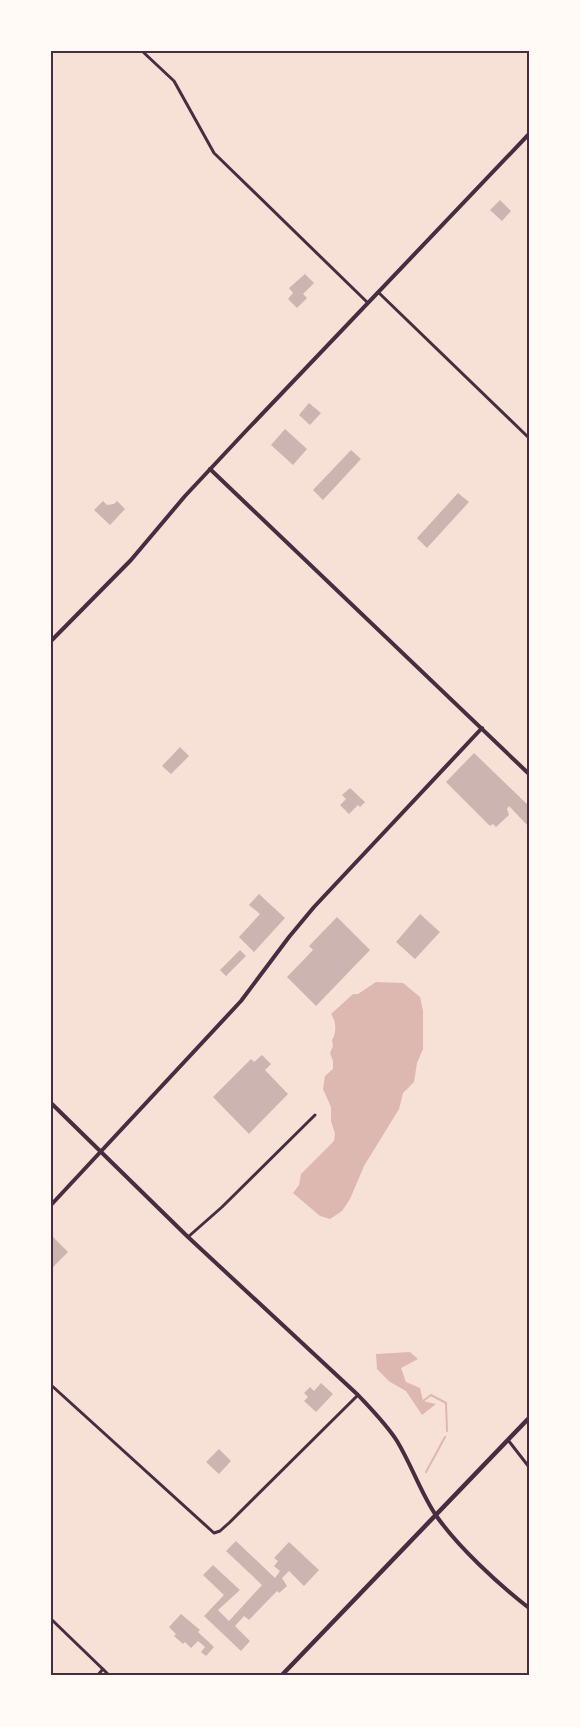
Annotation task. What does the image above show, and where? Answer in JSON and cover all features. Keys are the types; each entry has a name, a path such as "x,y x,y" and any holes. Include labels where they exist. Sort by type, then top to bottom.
{"main road":[{"path":"281,1676 529,1418"}],"street":[{"path":"142,51 174,81 214,153 368,303"},
{"path":"51,641 131,560 210,469 529,134"},
{"path":"378,292 529,438"},
{"path":"210,469 529,774"},
{"path":"51,1205 246,995 288,937 314,908 482,728"},
{"path":"51,1103 188,1237 358,1395 397,1441 436,1515 472,1555 529,1608"},
{"path":"188,1237 222,1207 315,1115"},
{"path":"51,1385 214,1533 220,1532 358,1395"},
{"path":"508,1440 529,1467"},
{"path":"51,1619 110,1676"},
{"path":"97,1676 103,1670"}],"shaded area":[{"path":"376,982 403,983 420,997 423,1011 423,1049 417,1063 414,1082 403,1093 399,1109 364,1166 350,1199 342,1211 330,1219 320,1216 293,1193 299,1185 301,1174 334,1141 331,1107 323,1089 325,1076 333,1069 330,1053 335,1027 331,1014 353,994 358,994"},
{"path":"410,1352 418,1359 401,1368 406,1382 420,1388 423,1401 436,1404 422,1415 406,1391 390,1382 377,1369 376,1354"}],"building":[{"path":"500,200 511,211 502,221 490,210"},
{"path":"305,274 314,283 303,294 307,298 297,308 288,299 293,293 289,288"},
{"path":"309,403 321,413 310,425 299,415"},
{"path":"285,429 307,449 293,465 271,445"},
{"path":"351,450 361,459 323,500 313,490"},
{"path":"458,493 469,502 427,548 417,538"},
{"path":"103,501 107,505 117,501 125,509 110,525 94,510"},
{"path":"180,747 189,756 171,774 162,766"},
{"path":"474,753 529,806 529,827 509,806 507,809 509,815 496,827 493,824 490,826 446,782"},
{"path":"350,788 365,802 349,814 340,805 346,799 342,795"},
{"path":"259,894 285,918 254,952 239,937 260,914 249,905"},
{"path":"420,914 440,932 415,959 396,942"},
{"path":"337,917 370,950 316,1006 287,977 313,950 309,946"},
{"path":"240,950 246,956 226,976 220,970"},
{"path":"262,1055 271,1064 265,1070 288,1094 249,1134 213,1097 251,1059 254,1062"},
{"path":"51,1235 68,1252 53,1267 51,1265"},
{"path":"321,1383 333,1394 316,1412 304,1401 308,1397 304,1393 310,1387 314,1391"},
{"path":"219,1449 231,1461 219,1474 206,1462"},
{"path":"236,1541 275,1578 280,1571 274,1566 278,1561 274,1558 289,1542 319,1570 304,1586 289,1571 282,1578 287,1586 279,1593 277,1591 249,1620 244,1616 235,1626 250,1641 241,1651 204,1616 224,1595 203,1575 213,1565 240,1590 218,1610 229,1621 262,1585 226,1551"},
{"path":"181,1614 200,1630 198,1632 214,1647 206,1656 201,1652 205,1647 198,1641 191,1648 174,1636 176,1634 169,1627"}],"waterway":[{"path":"423,1401 431,1395 446,1403 447,1431"},
{"path":"426,1472 445,1437"}]}
